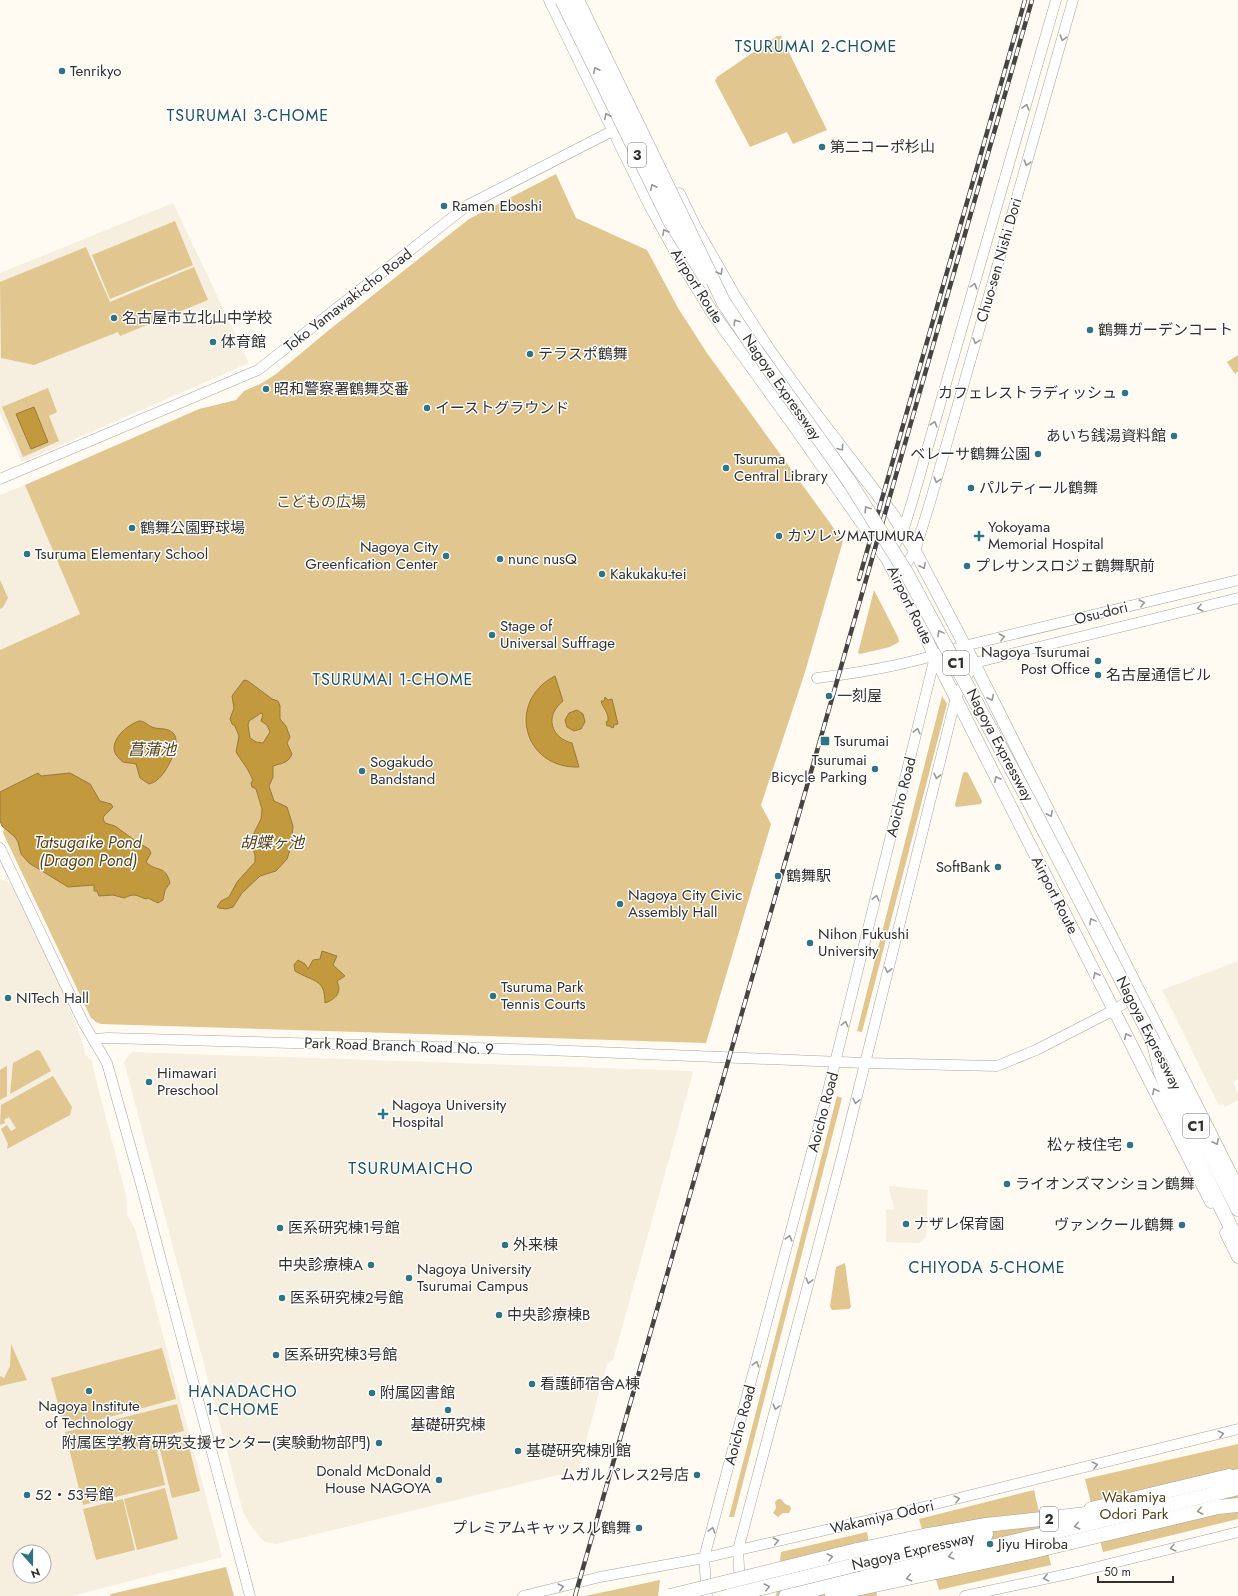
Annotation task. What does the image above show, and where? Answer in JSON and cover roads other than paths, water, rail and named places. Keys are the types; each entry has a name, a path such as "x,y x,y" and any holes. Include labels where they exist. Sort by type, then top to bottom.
{"highway":[{"name":"Nagoya Expressway","path":"562,0 670,221 694,261 849,481 907,574 1040,821 1238,1209"},
{"name":"Nagoya Expressway","path":"577,0 724,304"},
{"path":"1154,1043 1161,1073 1175,1108 1238,1242"},
{"name":"Nagoya Expressway","path":"728,1596 1238,1475"},
{"path":"670,1596 857,1550 923,1536 986,1525 1108,1512 1157,1503 1209,1490 1227,1483 1238,1475"},
{"name":"Nagoya Expressway","path":"786,1596 826,1593 1238,1488"},
{"path":"790,1596 826,1593 1026,1553 1218,1507 1238,1504"}],"main road":[{"name":"Airport Route","path":"550,0 650,205 685,268 712,312 797,430 887,559 897,577 935,657 1238,1257"},
{"name":"Airport Route","path":"582,0 695,226 735,297 808,404 892,515 915,550 974,663 1238,1188"}],"street":[{"name":"Chuo-sen Nishi Dori","path":"887,559 903,531 912,502 1056,0"},
{"name":"Chuo-sen Nishi Dori","path":"897,577 915,550 925,519 1073,0"},
{"name":"Toko Yamawaki-cho Road","path":"0,480 258,370 468,205 640,116"},
{"name":"Osu-dori","path":"964,646 1238,580"},
{"name":"Osu-dori","path":"974,663 1238,598"},
{"path":"817,678 862,673 935,657 964,646"},
{"path":"935,657 974,663"},
{"name":"Aoicho Road","path":"707,1596 704,1558 836,1062 935,657"},
{"name":"Aoicho Road","path":"741,1596 738,1550 865,1063 956,697 974,663"},
{"path":"0,848 93,1039 107,1063 142,1188 250,1596"},
{"name":"Park Road Branch Road No. 9","path":"93,1039 108,1038 386,1046 706,1057 746,1057 865,1063 997,1066 1036,1050 1114,1010 1140,993"},
{"name":"Wakamiya Odori","path":"523,1596 600,1577 704,1558 1050,1476 1238,1429"},
{"path":"965,1596 1077,1572 1238,1532"},
{"path":"728,1596 738,1550"},
{"path":"693,1596 704,1558"}],"water":[{"path":"34,407 48,442 31,449 16,414"},
{"path":"555,676 563,701 553,713 552,726 559,736 572,743 579,767 560,765 545,757 534,746 528,732 526,716 530,701 540,687"},
{"name":"胡蝶ヶ池","path":"244,680 248,681 272,699 278,701 280,706 280,719 286,726 290,737 287,743 292,754 288,760 273,766 273,777 269,786 274,801 287,807 293,826 291,847 287,859 276,871 260,876 242,893 233,907 226,909 217,907 221,901 229,897 237,882 255,862 255,855 252,846 253,835 261,819 262,809 256,789 252,787 251,783 253,780 236,752 239,736 230,719 234,708 232,696","holes":["261,713 263,715 261,721 267,725 270,732 263,743 256,742 250,738 248,725 249,721"]},
{"path":"605,697 608,700 612,699 618,724 614,725 613,728 607,726 606,722 608,721 608,715 601,701 604,701"},
{"path":"577,710 583,714 585,722 581,729 574,731 567,727 565,720 569,713"},
{"name":"菖蒲池","path":"139,721 155,728 171,731 176,737 175,750 169,765 161,777 149,784 140,778 136,764 123,762 116,755 114,750 120,734 129,726"},
{"name":"Tatsugaike Pond (Dragon Pond)","path":"38,773 41,776 70,773 90,784 100,801 111,804 113,807 103,819 105,823 115,826 149,849 151,853 146,862 166,873 170,883 165,890 163,900 158,903 148,898 146,899 135,895 124,898 113,895 99,896 97,891 94,891 94,885 68,887 29,863 21,854 15,837 2,826 0,821 0,792"},
{"path":"322,951 337,956 333,965 345,976 337,981 339,989 337,995 332,1000 325,1003 323,989 320,985 312,979 295,971 294,965 298,960 305,964 308,969 313,960 320,959"}],"railway":[{"path":"859,579 1025,0"},
{"path":"575,1596 1032,0"}],"place":[{"name":"Tenrikyo","path":"62,71"},
{"name":"第二コーポ杉山","path":"822,147"},
{"name":"Ramen Eboshi","path":"444,206"},
{"name":"名古屋市立北山中学校","path":"114,318"},
{"name":"鶴舞ガーデンコート","path":"1090,330"},
{"name":"体育館","path":"213,342"},
{"name":"テラスポ鶴舞","path":"530,354"},
{"name":"昭和警察署鶴舞交番","path":"266,389"},
{"name":"カフェレストラディッシュ","path":"1125,393"},
{"name":"イーストグラウンド","path":"427,408"},
{"name":"あいち銭湯資料館","path":"1174,436"},
{"name":"ベレーサ鶴舞公園","path":"1038,454"},
{"name":"Tsuruma Central Library","path":"726,468"},
{"name":"パルティール鶴舞","path":"971,488"},
{"name":"鶴舞公園野球場","path":"132,528"},
{"name":"カツレツMATUMURA","path":"779,536"},
{"name":"Yokoyama Memorial Hospital","path":"979,536"},
{"name":"Tsuruma Elementary School","path":"27,554"},
{"name":"Nagoya City Greenfication Center","path":"446,556"},
{"name":"nunc nusQ","path":"500,559"},
{"name":"プレサンスロジェ鶴舞駅前","path":"967,566"},
{"name":"Kakukaku-tei","path":"602,574"},
{"name":"Stage of Universal Suffrage","path":"492,635"},
{"name":"Nagoya Tsurumai Post Office","path":"1098,661"},
{"name":"名古屋通信ビル","path":"1098,675"},
{"name":"一刻屋","path":"829,696"},
{"name":"Tsurumai","path":"825,741"},
{"name":"Tsurumai Bicycle Parking","path":"875,769"},
{"name":"Sogakudo Bandstand","path":"362,771"},
{"name":"SoftBank","path":"998,867"},
{"name":"鶴舞駅","path":"778,876"},
{"name":"Nagoya City Civic Assembly Hall","path":"620,904"},
{"name":"Nihon Fukushi University","path":"810,943"},
{"name":"Tsuruma Park Tennis Courts","path":"493,996"},
{"name":"NITech Hall","path":"8,998"},
{"name":"Himawari Preschool","path":"149,1082"},
{"name":"Nagoya University Hospital","path":"383,1114"},
{"name":"松ヶ枝住宅","path":"1130,1145"},
{"name":"ライオンズマンション鶴舞","path":"1007,1184"},
{"name":"ナザレ保育園","path":"906,1224"},
{"name":"ヴァンクール鶴舞","path":"1182,1225"},
{"name":"医系研究棟1号館","path":"280,1228"},
{"name":"外来棟","path":"505,1245"},
{"name":"中央診療棟A","path":"371,1265"},
{"name":"Nagoya University Tsurumai Campus","path":"409,1278"},
{"name":"医系研究棟2号館","path":"282,1298"},
{"name":"中央診療棟B","path":"499,1315"},
{"name":"医系研究棟3号館","path":"276,1355"},
{"name":"看護師宿舎A棟","path":"532,1384"},
{"name":"Nagoya Institute of Technology","path":"89,1391"},
{"name":"附属図書館","path":"372,1393"},
{"name":"基礎研究棟","path":"448,1410"},
{"name":"附属医学教育研究支援センター(実験動物部門)","path":"379,1443"},
{"name":"基礎研究棟別館","path":"518,1451"},
{"name":"ムガルパレス２号店","path":"697,1475"},
{"name":"Donald McDonald House NAGOYA","path":"439,1480"},
{"name":"52・53号館","path":"27,1495"},
{"name":"プレミアムキャッスル鶴舞","path":"639,1528"},
{"name":"Jiyu Hiroba","path":"990,1544"}],"district":[{"name":"TSURUMAI 2-CHOME","path":"816,46"},
{"name":"TSURUMAI 3-CHOME","path":"248,115"},
{"name":"TSURUMAI 1-CHOME","path":"393,679"},
{"name":"TSURUMAICHO","path":"411,1168"},
{"name":"CHIYODA 5-CHOME","path":"987,1267"},
{"name":"HANADACHO 1-CHOME","path":"243,1400"}],"park label":[{"name":"こどもの広場","path":"321,502"},
{"name":"Wakamiya Odori Park","path":"1134,1506"}]}
